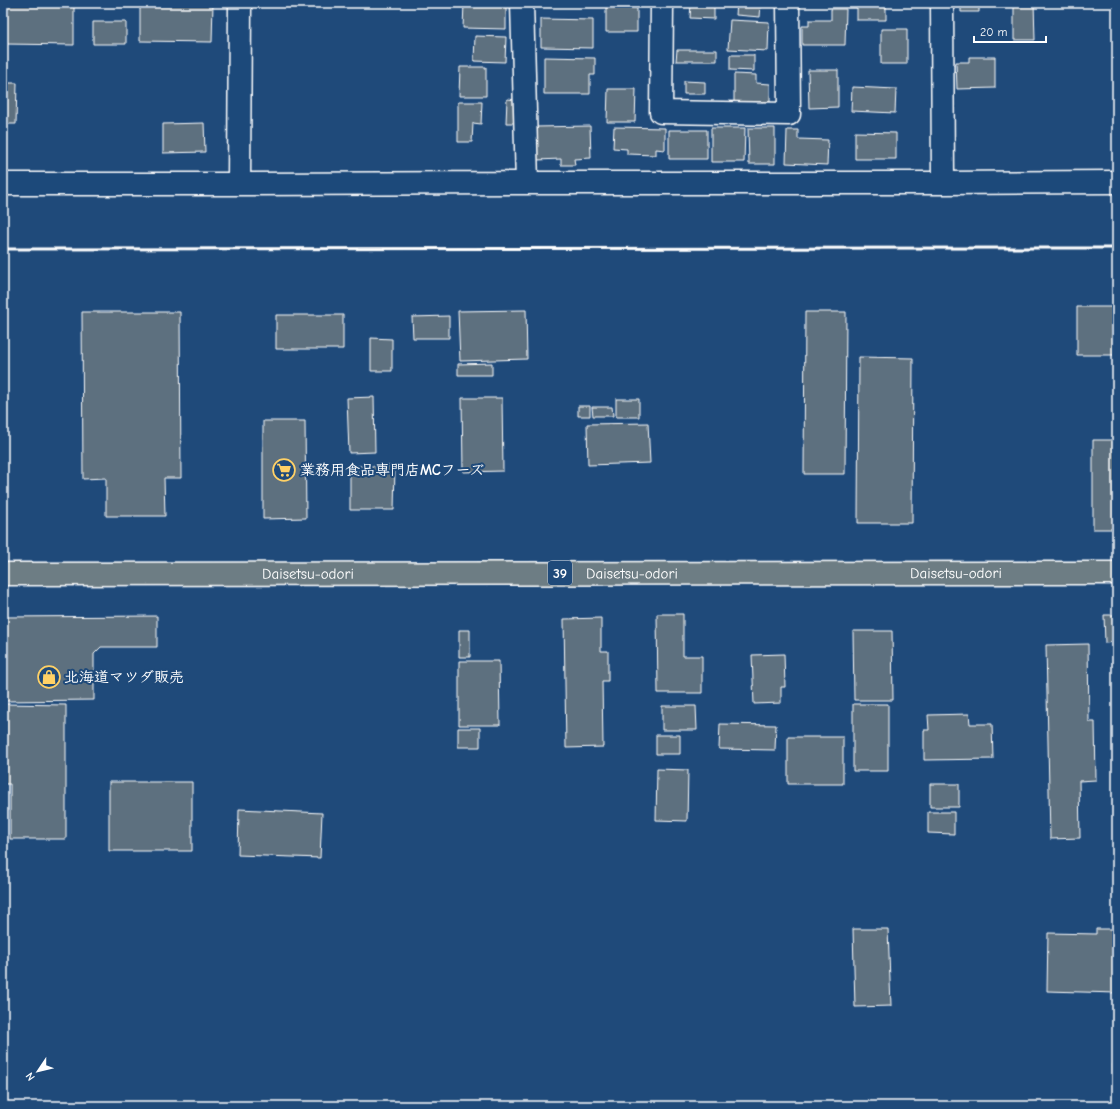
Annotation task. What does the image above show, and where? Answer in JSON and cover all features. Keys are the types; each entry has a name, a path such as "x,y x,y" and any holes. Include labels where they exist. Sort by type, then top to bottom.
{"highway":[{"name":"Daisetsu-odori","path":"3,574 1117,573"}],"street":[{"path":"239,184 240,3"},
{"path":"522,3 527,183"},
{"path":"662,3 661,112 789,114 788,3"},
{"path":"942,3 943,183"},
{"path":"3,184 1117,182"}],"building":[{"path":"6,3 74,3 74,45 6,44"},
{"path":"140,3 213,3 212,42 140,41"},
{"path":"464,3 506,3 506,29 463,28"},
{"path":"691,3 714,3 714,19 690,18"},
{"path":"737,3 761,3 760,17 736,15"},
{"path":"857,3 886,3 886,20 857,20"},
{"path":"961,3 979,3 979,12 961,12"},
{"path":"1014,3 1034,3 1035,40 1014,40"},
{"path":"606,7 637,8 637,32 606,32"},
{"path":"831,9 846,9 845,45 802,45 802,26 809,26 809,20 831,20"},
{"path":"541,19 593,20 593,48 541,47"},
{"path":"730,20 769,22 768,51 728,49"},
{"path":"93,22 126,22 126,44 93,44"},
{"path":"881,29 907,29 907,64 881,64"},
{"path":"475,36 506,37 505,62 474,61"},
{"path":"677,50 717,50 717,61 676,61"},
{"path":"730,55 754,55 754,71 730,70"},
{"path":"544,57 595,58 595,75 590,75 590,94 544,94"},
{"path":"969,57 995,57 995,88 957,89 956,62 969,62"},
{"path":"460,67 486,67 486,96 459,96"},
{"path":"808,70 838,70 838,107 809,108"},
{"path":"734,74 756,75 756,83 770,84 770,102 734,102"},
{"path":"684,81 705,82 705,94 684,94"},
{"path":"3,83 17,83 16,124 3,124"},
{"path":"852,87 896,89 895,113 851,111"},
{"path":"608,89 636,89 635,122 607,122"},
{"path":"507,99 518,100 517,123 506,123"},
{"path":"458,102 482,102 481,124 473,123 472,142 458,142"},
{"path":"204,123 205,152 163,153 163,124"},
{"path":"590,126 591,158 574,159 575,165 561,165 561,159 537,160 536,127"},
{"path":"614,127 665,128 665,150 656,149 656,155 627,154 627,149 613,148"},
{"path":"711,128 745,128 744,162 711,162"},
{"path":"748,128 775,128 775,164 749,164"},
{"path":"669,130 707,130 707,159 669,159"},
{"path":"787,130 798,130 798,139 828,140 827,165 786,163"},
{"path":"855,132 896,133 896,159 855,159"},
{"path":"1077,307 1117,307 1117,355 1077,355"},
{"path":"526,310 527,359 460,361 458,311"},
{"path":"82,312 180,312 181,478 164,478 165,516 106,516 106,478 83,479"},
{"path":"805,312 846,312 845,474 804,474"},
{"path":"276,315 343,315 343,349 276,349"},
{"path":"449,316 449,338 413,338 412,317"},
{"path":"371,338 392,339 392,371 371,371"},
{"path":"859,357 913,358 912,523 858,523"},
{"path":"492,363 492,375 458,375 458,364"},
{"path":"374,397 375,452 349,453 347,398"},
{"path":"462,398 502,398 503,471 463,472"},
{"path":"616,399 639,399 639,417 616,417"},
{"path":"578,406 590,406 590,416 578,416"},
{"path":"592,407 612,407 613,416 593,416"},
{"name":"業務用食品専門店MCフーズ","path":"263,421 305,421 306,518 263,519"},
{"path":"648,423 650,463 588,465 587,424"},
{"path":"1093,440 1117,440 1117,529 1093,529"},
{"path":"350,466 395,466 394,510 350,510"},
{"path":"657,614 683,614 683,656 702,656 702,693 658,693"},
{"path":"1104,615 1117,615 1117,642 1105,643"},
{"name":"北海道マツダ販売","path":"157,616 157,647 101,647 94,654 94,700 3,701 3,617"},
{"path":"601,618 601,651 608,651 608,681 602,681 603,747 566,748 564,619"},
{"path":"459,630 470,630 470,657 459,657"},
{"path":"853,631 892,631 893,700 854,700"},
{"path":"1088,644 1089,722 1095,722 1096,780 1079,781 1080,838 1050,839 1046,645"},
{"path":"784,654 785,687 781,687 781,703 754,704 752,655"},
{"path":"459,661 499,661 500,725 459,725"},
{"path":"3,704 66,705 66,839 10,839 10,784 3,784"},
{"path":"853,704 888,704 888,771 853,771"},
{"path":"662,706 696,706 697,730 662,730"},
{"path":"969,714 970,724 992,724 993,759 924,760 924,730 929,730 928,715"},
{"path":"720,724 776,725 775,750 719,749"},
{"path":"458,728 480,728 480,747 458,747"},
{"path":"656,735 680,735 680,754 656,754"},
{"path":"788,737 843,737 843,784 788,784"},
{"path":"657,769 688,770 687,821 656,820"},
{"path":"109,782 192,782 192,851 109,851"},
{"path":"930,784 959,784 959,807 930,807"},
{"path":"239,809 322,813 320,858 238,855"},
{"path":"928,812 954,812 954,834 928,833"},
{"path":"853,929 888,929 891,1006 855,1007"},
{"path":"1096,929 1117,929 1117,993 1047,991 1048,933 1096,934"},
{"path":"1115,1014 1117,1014 1117,1053 1115,1053"},
{"path":"1113,1064 1117,1064 1117,1100 1114,1100"}],"railway":[{"path":"3,249 1117,248"}],"place":[{"name":"業務用食品専門店MCフーズ","path":"284,470"},
{"name":"北海道マツダ販売","path":"49,677"}]}
